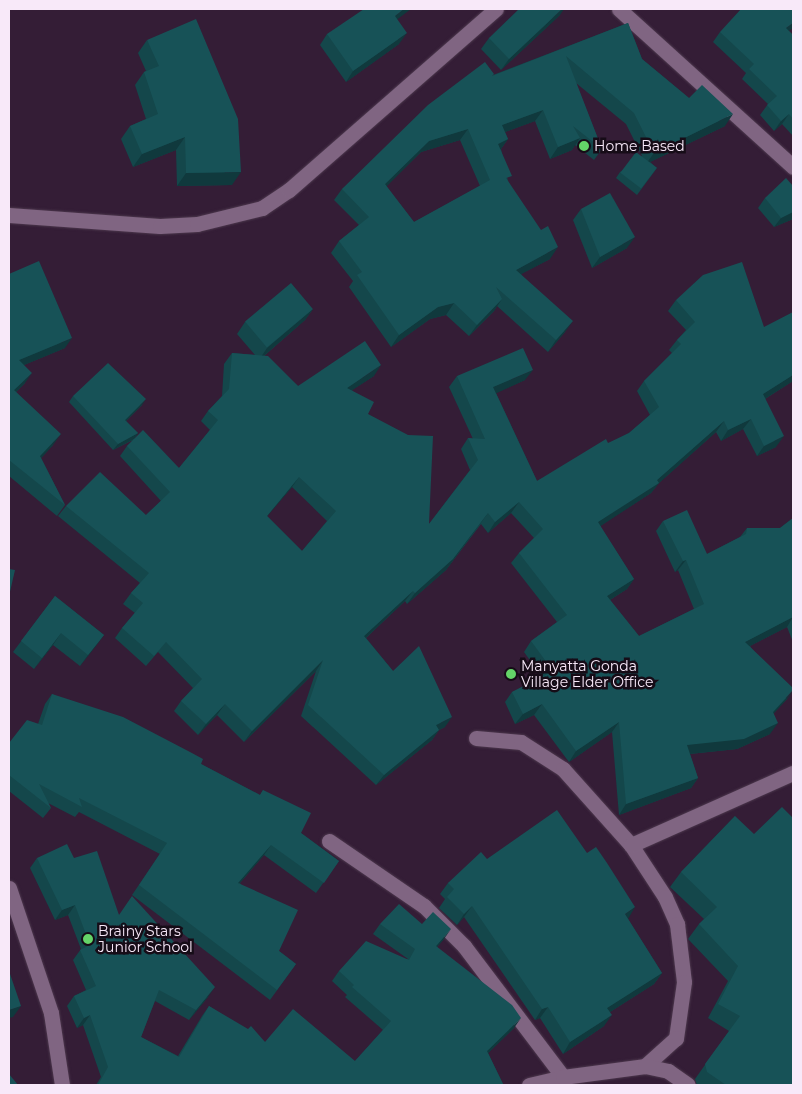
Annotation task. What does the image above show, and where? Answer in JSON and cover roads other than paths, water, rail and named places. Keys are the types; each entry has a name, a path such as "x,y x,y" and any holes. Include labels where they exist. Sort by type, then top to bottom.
{"street":[{"path":"9,215 160,226 197,224 262,208 289,190 496,9"},
{"path":"619,9 793,167"},
{"path":"476,738 521,742 542,754 582,788 632,845 678,924 684,973 676,1038 645,1066"},
{"path":"632,845 793,773"},
{"path":"329,841 424,906 464,946 563,1077"},
{"path":"9,888 51,1013 62,1085"},
{"path":"529,1085 563,1077 645,1066 668,1071 688,1085"}],"place":[{"name":"Home Based","path":"584,146"},
{"name":"Manyatta Gonda Village Elder Office","path":"511,674"},
{"name":"Brainy Stars Junior School","path":"88,939"}]}
